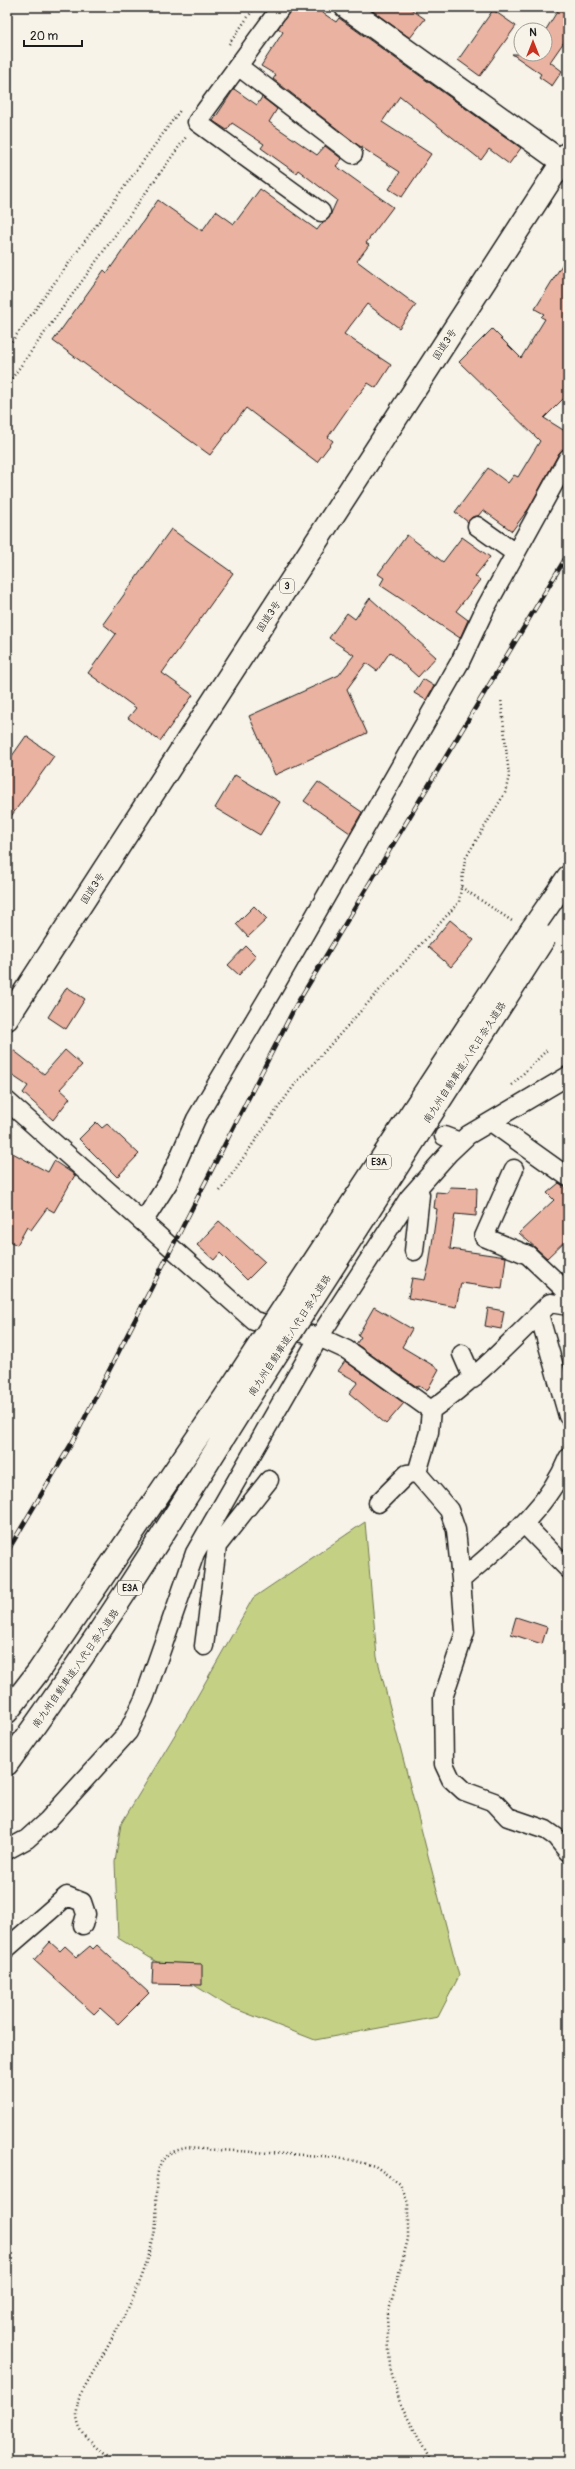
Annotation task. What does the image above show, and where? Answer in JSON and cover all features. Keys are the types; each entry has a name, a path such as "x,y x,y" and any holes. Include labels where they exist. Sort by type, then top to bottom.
{"main road":[{"path":"346,7 565,157"},
{"name":"国道3号","path":"7,1019 565,157"},
{"name":"南九州自動車道;八代日奈久道路","path":"7,1712 38,1672 236,1400 538,933 568,877"},
{"name":"南九州自動車道;八代日奈久道路","path":"538,933 568,903"},
{"name":"南九州自動車道;八代日奈久道路","path":"7,1764 64,1686 130,1589 236,1400"}],"street":[{"path":"280,7 197,122 321,212"},
{"path":"238,66 353,154"},
{"path":"143,1222 168,1183 196,1119 273,989 460,662 515,553 568,458"},
{"path":"477,526 515,553"},
{"path":"204,1646 212,1538 319,1337 409,1198 418,1188 452,1139 492,1122 568,1076"},
{"path":"7,1101 254,1321 319,1337 347,1350 431,1410"},
{"path":"492,1122 568,1177"},
{"path":"417,1473 429,1432 431,1410 473,1379 545,1309 566,1286 528,1255 484,1238 514,1169"},
{"path":"414,1251 420,1195 418,1188"},
{"path":"545,1309 568,1306"},
{"path":"545,1309 568,1416"},
{"path":"462,1354 473,1379"},
{"path":"461,1580 524,1524 561,1477 568,1458"},
{"path":"378,1503 407,1474 417,1473"},
{"path":"417,1473 449,1510 456,1530 461,1580 465,1632 443,1698 444,1764 451,1779 464,1791 494,1802 508,1817 546,1830 556,1837 568,1852"},
{"path":"7,1850 27,1839 47,1821 128,1732 144,1699 195,1552 212,1538 269,1480"},
{"path":"524,1524 568,1570"},
{"path":"7,1948 67,1896 82,1902 86,1914 83,1925"}],"path":[{"path":"227,46 255,7"},
{"path":"7,348 185,104"},
{"path":"7,385 197,122"},
{"path":"220,1191 295,1084 459,902 465,859 505,793 509,776 500,699"},
{"path":"112,2462 81,2431 76,2410 80,2395 138,2288 156,2229 158,2172 164,2158 171,2152 185,2148 338,2157 375,2166 400,2184 408,2203 408,2239 387,2318 390,2367 400,2403 431,2462"}],"green space":[{"path":"365,1522 377,1657 459,1976 438,2017 315,2040 228,2006 118,1938 115,1862 121,1824 185,1718 253,1598"}],"building":[{"path":"292,7 314,7 336,22 339,18 521,148 509,164 489,149 481,160 400,96 382,122 431,154 402,197 389,189 400,172 358,145 273,79 276,75 261,66 283,32 278,28"},
{"path":"367,7 408,7 425,19 410,38"},
{"path":"560,7 568,7 568,36 553,58 553,22 551,22"},
{"path":"493,10 513,24 513,30 480,76 458,60"},
{"path":"524,62 550,62 562,71 552,86 539,77 541,74"},
{"path":"234,89 257,105 262,97 277,109 269,122 317,155 325,146 342,159 336,166 393,207 366,243 369,245 357,261 416,305 399,328 367,304 344,334 391,365 376,388 368,383 349,407 328,437 333,441 317,462 246,408 210,455 53,341 104,270 107,273 158,200 202,231 216,211 234,224 260,189 317,230 323,222 329,218 337,200 298,170 296,173 261,148 264,144 232,123 227,130 213,121"},
{"path":"568,255 568,394 544,418 568,433 568,446 559,453 529,508 512,531 483,510 478,516 472,517 468,522 455,512 488,468 508,483 514,475 518,477 540,441 459,362 492,329 521,358 545,319 541,317 544,314 535,309"},
{"path":"171,529 233,573 162,673 193,695 160,741 128,718 136,708 88,673 116,634 103,624"},
{"path":"407,535 443,562 462,537 490,557 475,576 480,580 456,611 468,620 460,638 380,585 384,578 378,574"},
{"path":"370,598 436,657 418,677 390,652 377,671 366,663 347,689 367,733 275,775 249,716 339,675 354,655 329,638 347,613 355,619"},
{"path":"423,679 434,686 426,700 414,693"},
{"path":"26,736 54,756 7,822 7,763"},
{"path":"235,775 280,802 260,835 215,808"},
{"path":"318,782 362,812 350,833 304,801"},
{"path":"254,906 267,919 248,937 236,924"},
{"path":"450,920 474,940 451,967 428,947"},
{"path":"246,946 256,956 239,975 228,965"},
{"path":"67,987 85,999 66,1029 48,1017"},
{"path":"13,1050 44,1074 65,1050 82,1065 60,1089 70,1098 53,1120 23,1093 28,1086 7,1072 7,1059"},
{"path":"96,1122 102,1128 107,1124 139,1154 117,1177 79,1139"},
{"path":"7,1150 48,1172 54,1161 75,1175 54,1212 47,1208 31,1230 27,1227 17,1245 7,1240"},
{"path":"559,1183 568,1187 568,1238 547,1258 519,1233 554,1200 547,1193"},
{"path":"450,1187 477,1188 476,1216 455,1214 450,1249 506,1257 502,1289 461,1283 456,1307 408,1298 412,1278 425,1280 429,1265 437,1209 434,1208 436,1192 448,1193"},
{"path":"219,1221 265,1262 247,1280 220,1253 214,1260 197,1245"},
{"path":"374,1307 412,1329 402,1347 439,1369 427,1391 419,1386 417,1387 356,1344 361,1337 358,1335"},
{"path":"488,1308 504,1311 501,1329 485,1326"},
{"path":"345,1361 404,1403 386,1424 349,1393 358,1382 338,1371"},
{"path":"516,1617 547,1627 542,1644 511,1634"},
{"path":"50,1942 60,1951 65,1946 77,1957 90,1946 93,1949 97,1945 149,1993 118,2024 100,2008 94,2014 34,1960"},
{"path":"153,1962 202,1964 202,1985 152,1984"}],"railway":[{"path":"7,1552 73,1441 295,1007 568,554"}]}
